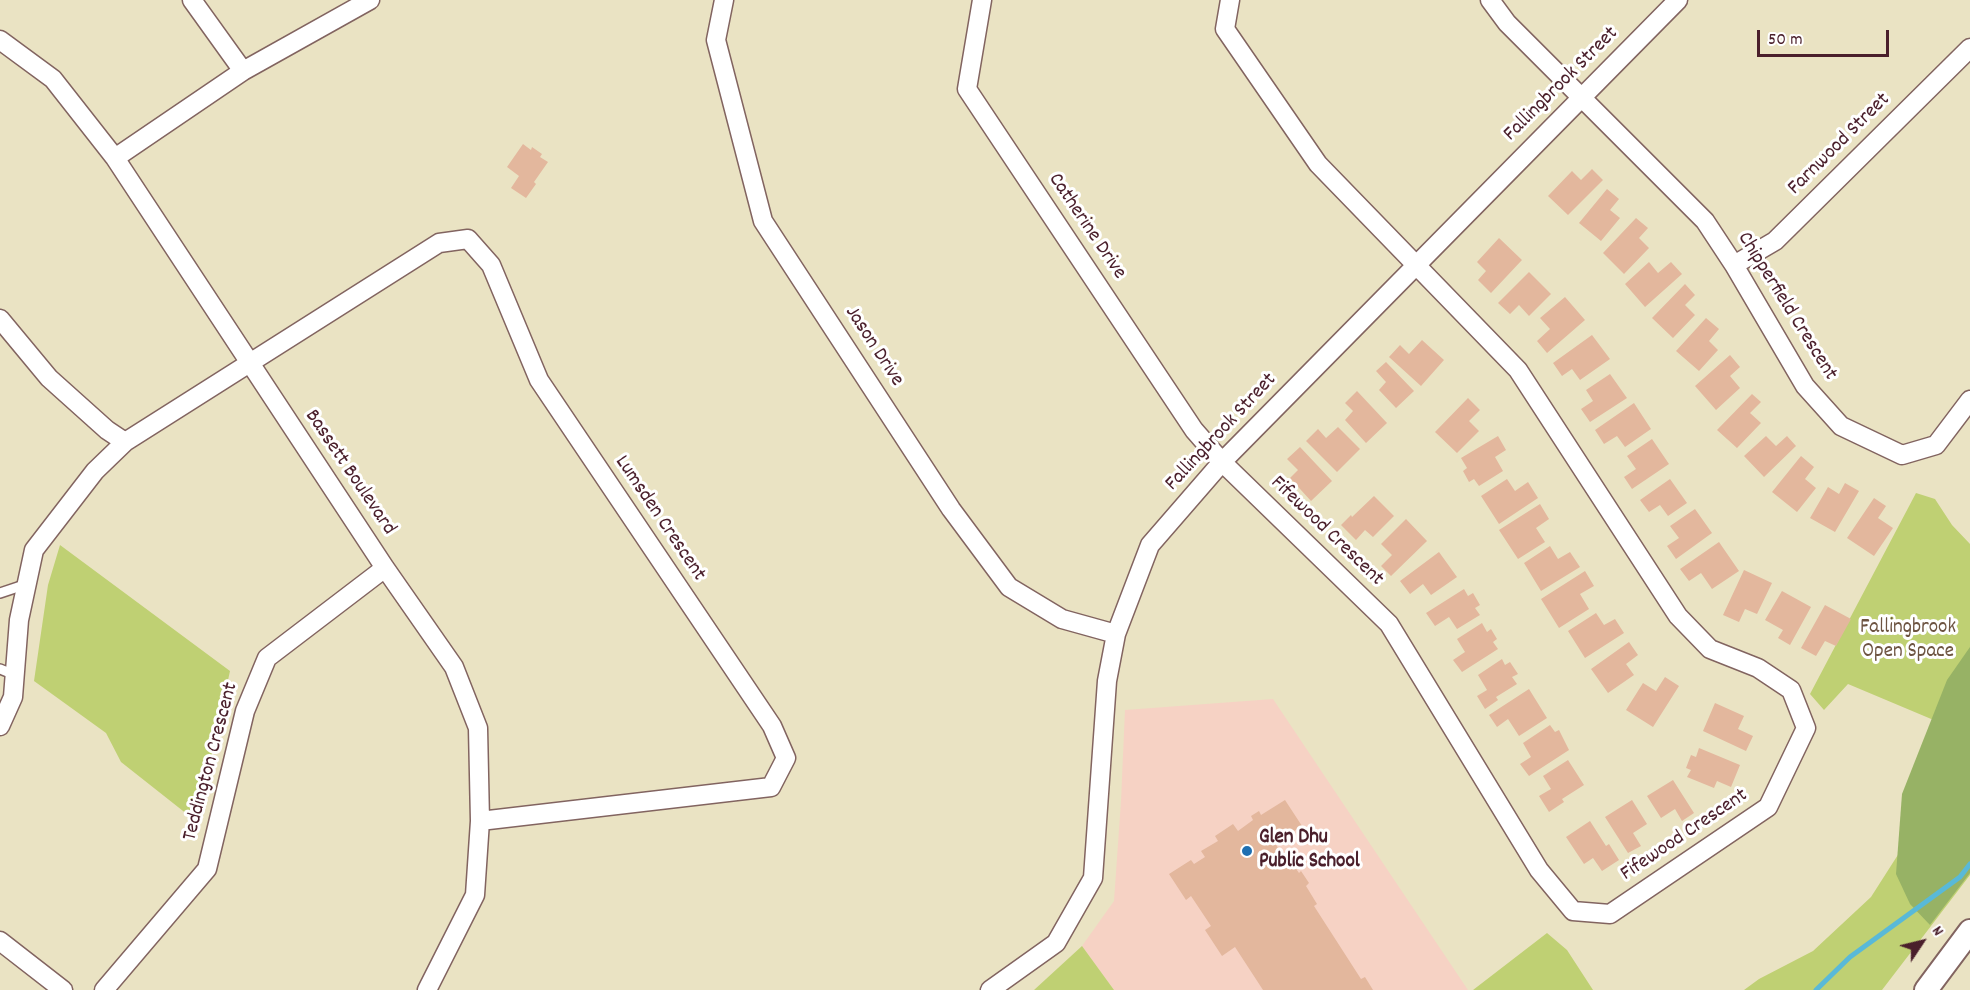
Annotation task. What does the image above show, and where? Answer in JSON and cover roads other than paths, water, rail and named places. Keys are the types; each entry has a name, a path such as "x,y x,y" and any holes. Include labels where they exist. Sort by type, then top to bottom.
{"street":[{"path":"192,0 243,71"},
{"path":"115,158 243,71 370,0"},
{"name":"Jason Drive","path":"724,0 716,40 763,221 951,509 1010,587 1062,619 1116,634"},
{"name":"Catherine Drive","path":"982,0 967,89 1194,430 1222,462"},
{"name":"Fifewood Crescent","path":"1222,462 1389,624 1539,870 1573,911 1610,914 1767,807 1806,728 1791,690 1758,668 1710,649 1678,616 1518,370 1318,164 1225,29 1230,0"},
{"name":"Chipperfield Crescent","path":"1490,0 1507,23 1705,221 1734,265 1805,386 1841,426 1902,455 1936,445 1970,400"},
{"name":"Fallingbrook Street","path":"990,990 1056,943 1093,878 1107,681 1116,634 1150,545 1222,462 1418,266 1678,0"},
{"name":"Bassett Boulevard","path":"0,40 53,79 115,158 385,568 454,668 478,728 480,821 475,895 427,990"},
{"name":"Farnwood Street","path":"1734,265 1775,241 1970,48"},
{"name":"Lumsden Crescent","path":"249,363 439,243 468,239 492,265 539,380 772,726 786,758 771,787 480,821"},
{"path":"0,319 49,378 107,430 125,442"},
{"path":"0,726 14,697 8,672 34,550 95,471 125,442 249,363"},
{"name":"Teddington Crescent","path":"104,990 207,869 245,711 267,658 385,568"},
{"path":"1926,990 1970,932"},
{"path":"0,941 63,990"}],"lane":[{"path":"0,593 27,584"}],"waterway":[{"path":"1816,990 1850,957 1960,877 1970,864"}],"place":[{"name":"Glen Dhu Public School","path":"1247,851"}],"park label":[{"name":"Fallingbrook Open Space","path":"1908,641"}]}
